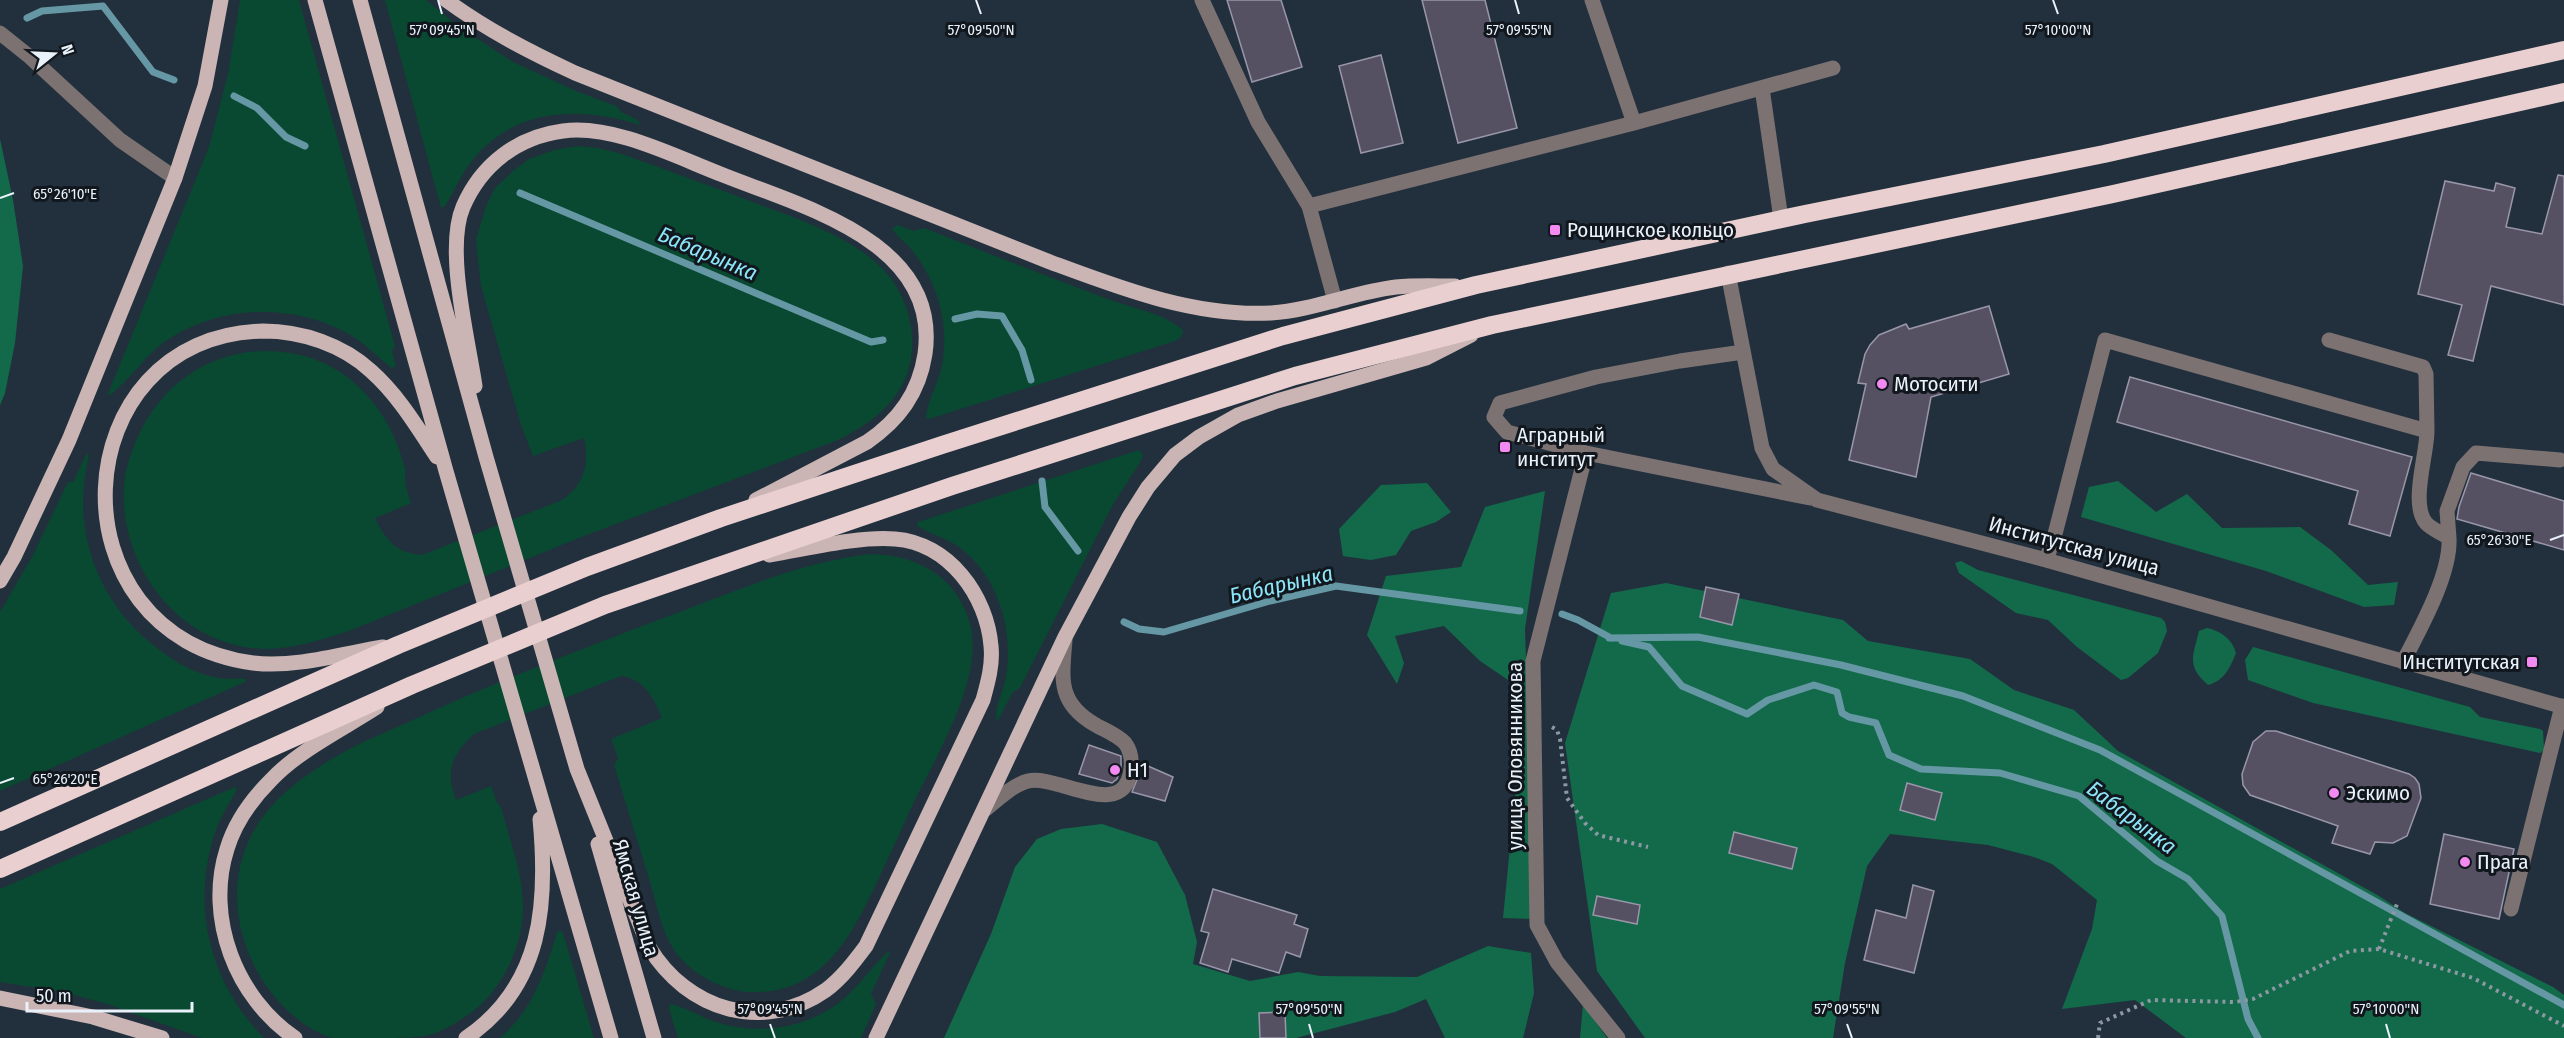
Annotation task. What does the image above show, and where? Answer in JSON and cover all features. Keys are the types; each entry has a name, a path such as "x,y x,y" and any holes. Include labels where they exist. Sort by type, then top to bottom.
{"highway":[{"path":"0,822 398,645 587,567 721,518 1283,336 1476,285 1781,219 2104,154 2564,50"},
{"path":"0,869 412,684 605,605 1171,414 1295,376 1492,324 2113,194 2564,92"}],"main road":[{"path":"0,581 69,440 175,178 206,86 221,0"},
{"path":"315,0 446,471 611,1038"},
{"path":"360,0 486,457 577,769 649,947 661,967 675,981 711,1003 753,1013 770,1012 808,1001 826,989 853,963 866,946 983,700 990,672 992,648 988,625 969,582 953,565 914,542 870,539 733,561"},
{"path":"446,0 512,43 575,74 1119,288 1171,302 1239,312 1270,313 1396,287 1476,285"},
{"path":"486,457 455,260 457,231 462,209 472,188 486,169 517,146 540,135 565,130 590,130 612,135 651,147 756,188 830,218 862,235 899,266 913,286 921,306 926,327 923,366 910,400 898,417 867,442 721,518"},
{"path":"876,1038 986,809 1065,637 1148,487 1175,455 1199,437 1238,415 1276,400 1426,358 1492,324"},
{"path":"398,645 295,662 254,663 213,653 172,632 149,613 134,594 122,574 113,549 104,504 109,454 119,426 133,402 146,385 174,360 224,335 268,331 290,333 332,346 370,370 402,404 446,471"},
{"path":"295,1038 265,1013 252,997 241,978 225,938 220,888 227,849 244,812 273,778 300,757 412,684"},
{"name":"Ямская улица","path":"577,769 654,1038"},
{"path":"466,1038 481,1028 509,999 531,956 541,916 545,867 536,783"},
{"path":"0,998 93,1017 162,1038"}],"street":[{"path":"1202,0 1257,122 1309,206 1335,301"},
{"path":"1592,0 1634,123"},
{"path":"0,33 30,57 120,140 175,178"},
{"path":"1309,206 1634,123 1833,68"},
{"path":"1761,88 1781,219"},
{"name":"Институтская улица","path":"1728,273 1762,448 1773,469 1817,500 2046,560 2563,706"},
{"path":"2046,560 2054,538 2105,340 2427,431"},
{"path":"2329,340 2423,367 2426,374 2427,448 2419,495 2419,512 2427,524 2449,538"},
{"path":"1743,352 1680,361 1596,378 1500,403 1494,417 1507,432 1586,453 1817,500"},
{"name":"улица Оловянникова","path":"1586,453 1533,661 1537,926 1557,962 1618,1038"},
{"path":"2403,662 2428,613 2450,550 2447,511 2463,467 2476,453 2560,459"},
{"path":"986,809 1012,789 1027,781 1044,780 1103,796 1115,794 1125,785 1130,775 1132,764 1128,748 1120,738 1080,716 1067,701 1062,675 1065,637"},
{"path":"2511,909 2563,706"}],"path":[{"path":"1534,716 1557,730 1567,798 1585,823 1598,835 1648,847"},
{"path":"2379,949 2396,906"},
{"path":"2098,1038 2100,1023 2151,1000 2235,1002 2253,999 2350,951 2379,949 2473,978 2564,1026"}],"green space":[{"path":"240,0 299,0 395,346 392,351 396,366 392,368 355,338 326,323 277,312 252,312 227,315 180,332 159,346 118,388 107,396 209,147 228,74"},
{"path":"385,0 426,0 458,26 513,62 576,91 616,106 621,112 638,120 640,125 592,115 569,114 546,116 524,122 504,132 485,147 468,166 445,206 441,208"},
{"path":"0,139 13,200 23,266 15,343 5,393 0,405"},
{"path":"577,146 622,154 778,211 833,235 866,255 889,276 901,295 909,316 912,350 904,381 897,394 865,425 838,440 579,538 349,631 300,645 269,649 238,646 209,636 184,620 162,599 145,574 132,547 125,517 125,479 129,459 139,434 165,395 201,367 222,358 267,351 313,358 332,367 365,393 389,427 398,447 405,468 405,484 411,503 375,518 383,533 393,544 413,554 422,555 562,500 576,488 584,473 586,448 584,438 533,456 521,425 481,286 476,240 486,206 495,188 513,171 529,159 554,150"},
{"path":"898,225 914,231 924,228 1108,299 1157,315 1183,330 1182,336 1175,341 929,419 926,418 928,405 942,365 943,320 936,292 923,266 912,250 892,229"},
{"path":"1139,450 1143,455 1141,461 1112,506 1020,688 1013,692 997,722 996,711 1005,682 1008,659 1008,641 1000,605 993,588 973,559 954,544 917,526 918,522"},
{"path":"87,453 89,456 84,484 83,511 87,538 94,564 120,612 139,633 186,667 218,678 246,679 245,682 0,791 0,612 33,555 68,482 73,482"},
{"path":"2118,481 2156,512 2187,494 2222,528 2300,527 2331,550 2368,585 2398,582 2394,605 2364,607 2266,571 2081,517 2089,487"},
{"path":"1427,483 1451,512 1436,522 1411,531 1396,555 1371,560 1343,556 1339,529 1381,485"},
{"path":"1545,491 1525,629 1534,919 1503,918 1521,736 1514,684 1480,661 1444,626 1395,636 1404,663 1397,684 1367,635 1386,576 1461,567 1485,507"},
{"path":"871,554 888,555 919,564 933,571 956,593 970,624 973,645 970,668 955,717 867,902 844,942 830,960 814,974 795,984 773,991 737,991 708,980 677,954 660,920 614,765 618,758 611,739 662,718 652,697 642,685 621,676 474,734 456,756 451,780 456,800 491,786 497,803 501,807 518,867 523,903 520,934 510,964 494,990 472,1012 439,1032 420,1037 335,1038 314,1030 295,1017 263,981 243,938 238,915 237,891 240,868 247,845 259,822 285,793 305,776 339,754 364,742 475,692 567,655 789,572 843,558"},
{"path":"1961,561 1978,570 2161,618 2165,622 2167,631 2158,653 2128,678 2121,680 2077,647 2048,620 2016,613 1959,573 1955,563"},
{"path":"1666,583 1843,620 1868,641 1970,659 2014,690 2074,710 2118,751 2379,896 2405,913 2553,987 2564,995 2564,1038 2186,1038 2135,1000 2062,1009 2092,929 2097,900 2052,864 2034,857 1988,845 1890,834 1867,866 1845,963 1833,1038 1645,1038 1597,971 1565,743 1611,593"},
{"path":"2207,628 2225,636 2236,653 2229,669 2222,677 2208,685 2196,672 2193,660 2199,631"},
{"path":"2253,647 2470,707 2480,717 2540,729 2543,731 2544,750 2540,753 2313,703 2248,680 2245,660"},
{"path":"235,787 237,789 218,825 208,858 205,914 218,967 245,1016 264,1038 202,1038 107,1004 67,993 0,982 0,889"},
{"path":"1102,824 1157,842 1185,895 1197,942 1193,964 1250,981 1298,972 1320,976 1417,977 1488,946 1531,953 1534,993 1523,1038 1445,1038 1426,999 1395,1012 1296,1038 944,1038 991,934 1015,867 1037,839 1061,829"},
{"path":"558,930 563,933 594,1038 500,1038 530,1002 543,975"},
{"path":"891,950 871,994 876,1004 861,1038 678,1038 669,1009 670,1004 730,1026 766,1029 801,1022 818,1016 847,996"},
{"path":"1583,1004 1607,1038 1580,1038"}],"building":[{"path":"1227,0 1281,0 1302,67 1252,82"},
{"path":"1422,0 1485,0 1517,128 1458,143"},
{"path":"1381,55 1403,143 1361,153 1339,66"},
{"path":"2558,175 2564,176 2564,305 2491,286 2473,361 2448,355 2462,305 2418,294 2445,181 2494,191 2496,183 2515,188 2506,227 2542,234"},
{"path":"1989,306 2009,374 1931,397 1916,477 1849,460 1866,384 1858,383 1865,354 1879,335 1906,324 1909,329"},
{"path":"2130,377 2412,457 2390,536 2349,524 2358,491 2117,422"},
{"path":"2471,473 2564,501 2564,550 2457,519"},
{"path":"1706,587 1739,594 1732,625 1700,617"},
{"name":"Эскимо","path":"2266,731 2276,731 2409,774 2415,778 2419,784 2421,798 2407,836 2393,843 2375,842 2370,854 2332,843 2338,826 2250,795 2243,785 2242,774 2253,742"},
{"path":"1089,745 1121,756 1121,767 1117,779 1112,783 1079,774"},
{"path":"1141,763 1173,777 1165,801 1132,792"},
{"path":"1907,783 1942,793 1935,820 1900,810"},
{"path":"1734,832 1797,848 1792,869 1729,853"},
{"path":"2444,834 2514,849 2499,919 2430,904"},
{"path":"1913,885 1934,891 1914,973 1864,960 1876,910 1906,918"},
{"path":"1213,889 1297,915 1294,924 1308,929 1300,957 1286,952 1279,973 1232,959 1228,972 1200,963 1209,933 1201,931"},
{"path":"1597,896 1640,905 1637,924 1593,915"},
{"path":"1285,1012 1286,1038 1260,1038 1259,1013"}],"waterway":[{"name":"Бабарынка","path":"27,18 42,11 103,6 153,72 174,80"},
{"name":"Бабарынка","path":"234,96 257,108 286,137 305,146"},
{"name":"Бабарынка","path":"520,193 871,342 883,340"},
{"name":"Бабарынка","path":"955,319 977,314 1002,316 1022,350 1031,380"},
{"name":"Бабарынка","path":"1042,481 1045,507 1078,551"},
{"name":"Бабарынка","path":"1124,622 1139,629 1164,632 1270,601 1336,586 1520,611"},
{"name":"Бабарынка","path":"1562,614 1611,638"},
{"path":"1609,638 1698,637 1841,665 1963,696 2100,750 2564,1005"},
{"name":"Бабарынка","path":"1622,641 1649,647 1682,686 1747,714 1768,700 1814,685 1837,692 1842,713 1849,717 1876,723 1889,755 1921,769 2000,773 2079,796 2157,861 2188,879 2222,916 2248,1019 2258,1038"}],"place":[{"name":"Рощинское кольцо","path":"1555,230"},
{"name":"Мотосити","path":"1882,384"},
{"name":"Аграрный институт","path":"1505,447"},
{"name":"Институтская","path":"2532,662"},
{"name":"Н1","path":"1115,770"},
{"name":"Эскимо","path":"2334,793"},
{"name":"Прага","path":"2465,862"}]}
